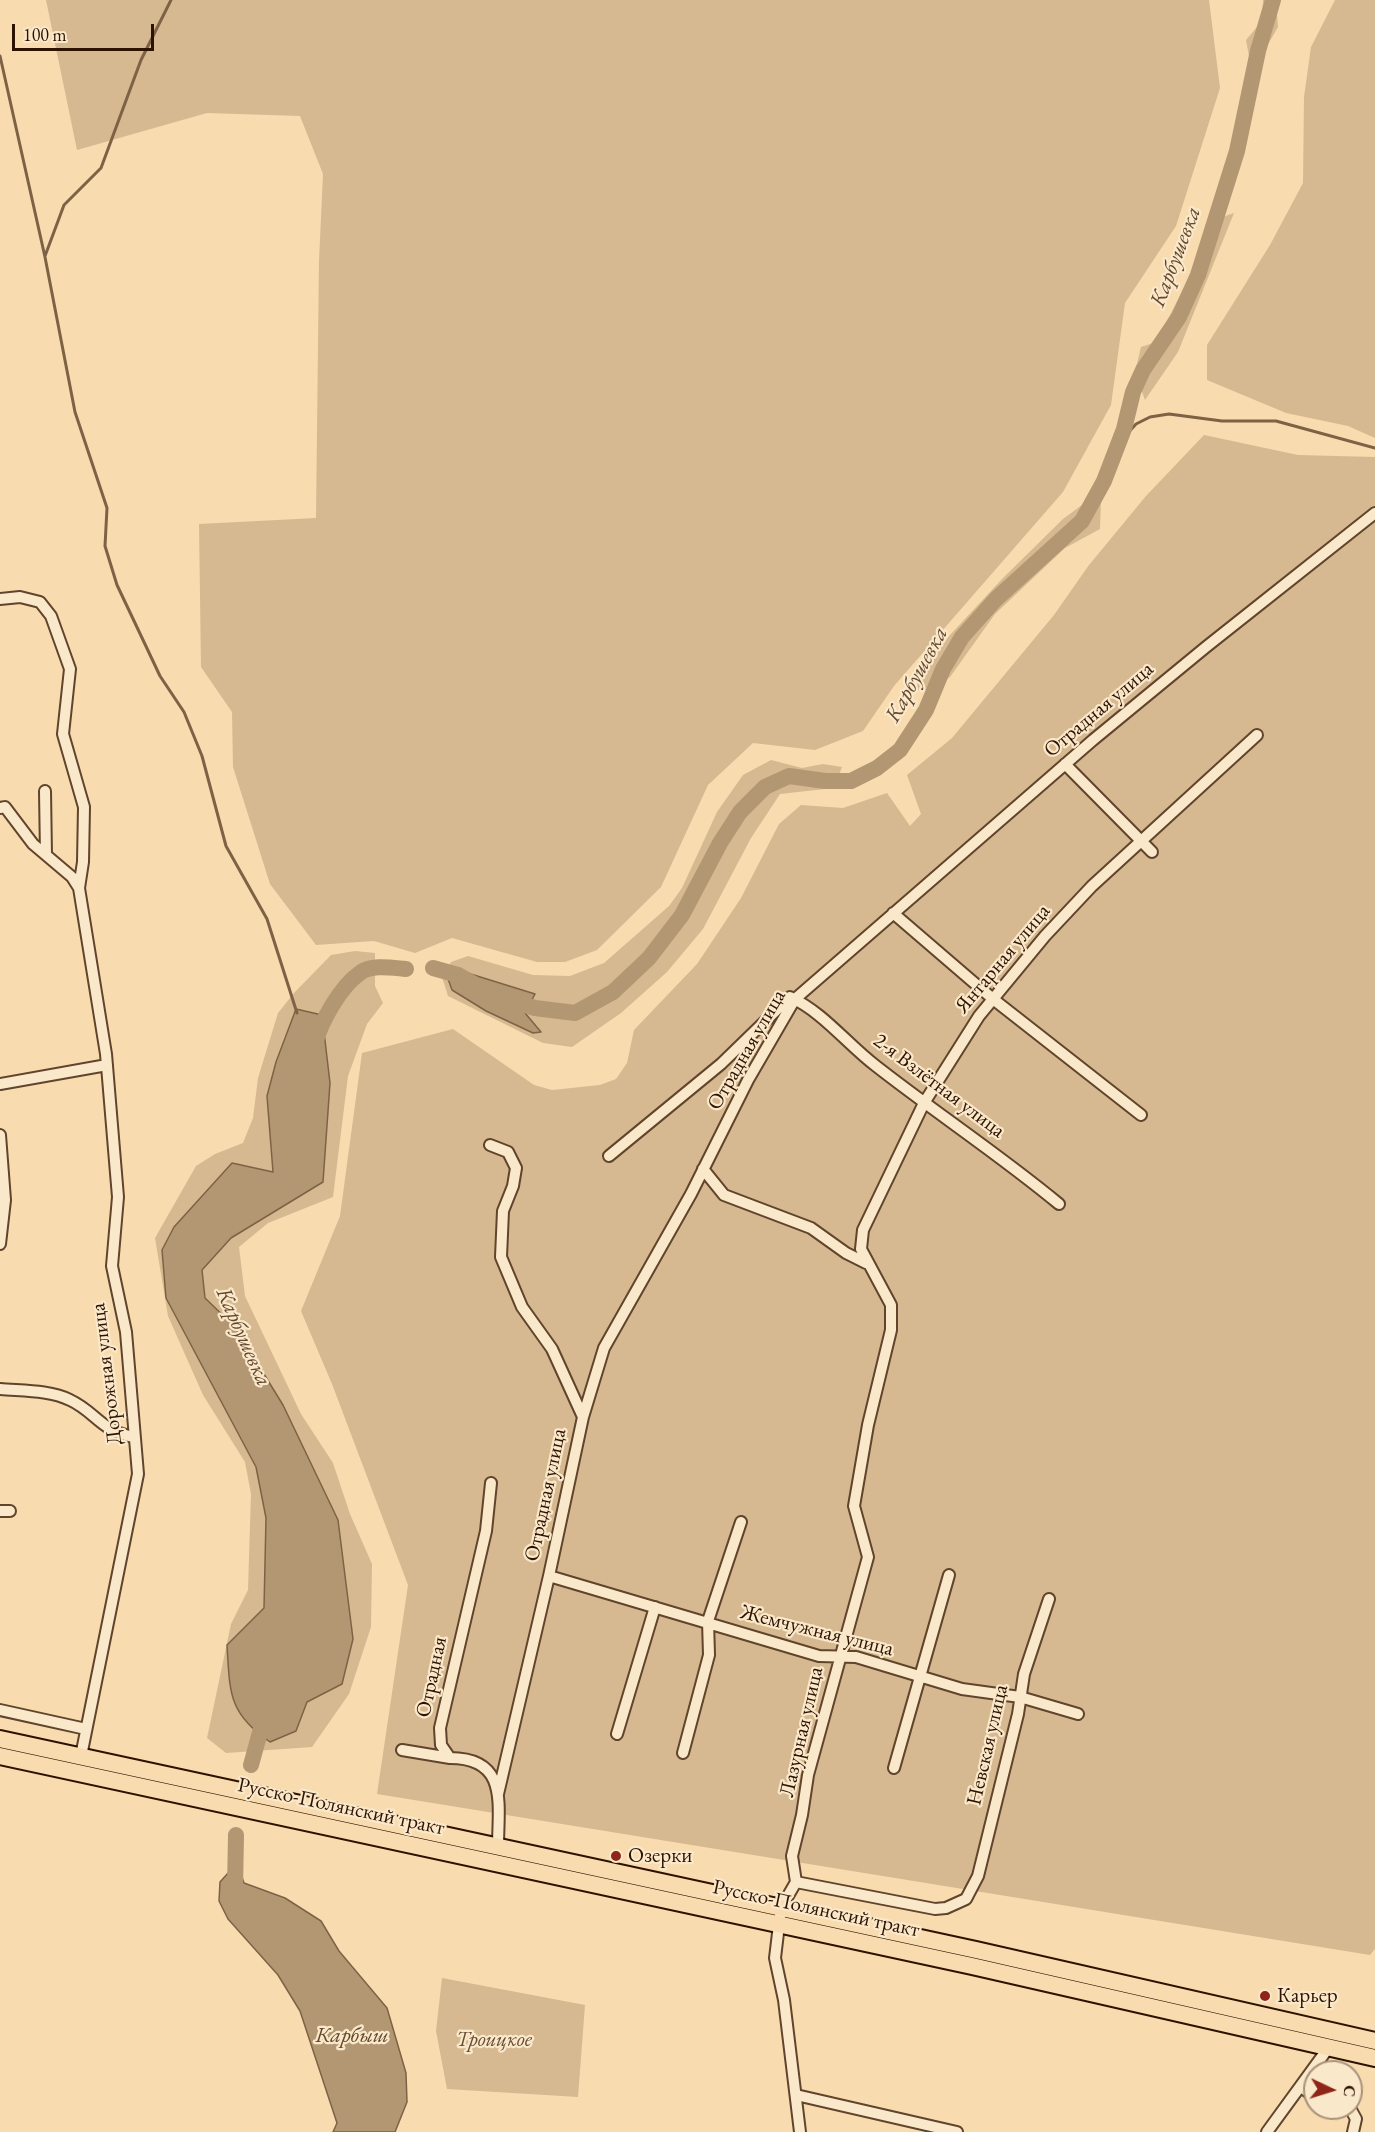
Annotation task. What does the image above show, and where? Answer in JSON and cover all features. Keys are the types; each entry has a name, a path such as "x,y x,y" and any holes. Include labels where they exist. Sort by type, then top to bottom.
{"main road":[{"name":"Русско-Полянский тракт","path":"0,1739 498,1847 1375,2058"},
{"name":"Русско-Полянский тракт","path":"0,1756 1375,2041"}],"street":[{"name":"Отрадная улица","path":"498,1794 549,1576 583,1417 604,1348 703,1169 748,1080 795,999 1065,764 1206,646 1375,513"},
{"name":"Дорожная улица","path":"1,599 20,597 40,602 51,616 70,669 63,734 84,807 83,862 79,888 107,1065 118,1197 112,1266 126,1332 138,1474 81,1756"},
{"name":"Янтарная улица","path":"866,1263 861,1249 862,1230 924,1103 979,1016 1045,936 1084,894 1257,735"},
{"path":"1065,764 1152,852"},
{"path":"45,790 46,855"},
{"path":"3,808 33,844 72,878 79,888"},
{"path":"893,913 993,999 1141,1115"},
{"path":"609,1156 720,1064 790,997 795,999"},
{"name":"2-я Взлётная улица","path":"795,999 924,1103 996,1153 1059,1204"},
{"path":"0,1084 107,1065"},
{"path":"0,1135 5,1200 0,1244"},
{"path":"490,1145 508,1152 516,1168 513,1186 503,1211 501,1257 522,1307 552,1349 583,1417"},
{"path":"703,1169 724,1195 811,1228 846,1253 866,1263"},
{"name":"Лазурная улица","path":"796,1882 792,1856 802,1815 808,1775 868,1557 854,1506 868,1425 891,1330 891,1305 866,1263"},
{"path":"0,1389 57,1395 69,1400 106,1428 134,1437"},
{"name":"Отрадная","path":"450,1758 441,1745 440,1728 486,1531 490,1483"},
{"path":"683,1753 709,1655 708,1621 741,1522"},
{"path":"894,1768 950,1575"},
{"name":"Жемчужная улица","path":"549,1576 708,1621 819,1656 856,1657 970,1690 1020,1697 1078,1714"},
{"name":"Невская улица","path":"796,1882 921,1908 946,1908 966,1899 978,1876 1018,1714 1024,1674 1049,1599"},
{"path":"617,1734 655,1606"},
{"path":"0,1710 86,1729"},
{"path":"402,1750 472,1761 490,1771 498,1794 498,1847"},
{"path":"796,1882 780,1916 775,1958 784,2000 800,2132"},
{"path":"1267,2132 1329,2047"},
{"path":"796,2095 957,2132"}],"green space":[{"path":"46,0 1209,0 1220,88 1176,226 1125,303 1111,405 1063,492 894,686 863,731 815,750 753,743 708,785 661,887 597,950 565,962 537,962 452,938 415,953 374,941 316,945 270,884 233,767 232,712 201,667 199,524 316,518 319,261 323,174 300,116 207,113 77,150"},
{"path":"1263,0 1276,0 1278,27 1252,72 1246,40 1262,21"},
{"path":"1335,0 1375,0 1375,438 1348,426 1286,413 1207,380 1207,345 1270,245 1303,183 1304,97 1311,47"},
{"path":"1234,213 1178,352 1145,400 1135,372 1141,347 1156,342 1220,218"},
{"path":"1204,435 1298,455 1375,457 1375,1949 1370,1955 377,1794 408,1585 332,1384 301,1311 340,1216 362,1053 453,1029 534,1085 552,1090 600,1085 616,1079 627,1063 634,1030 697,964 741,898 779,824 801,805 843,808 887,793 910,826 921,814 907,775 952,738 1054,615 1089,565 1146,496"},
{"path":"1101,498 1100,529 1065,548 995,614 950,677 931,690 917,690 918,676 950,635 1002,579 1063,519 1090,499"},
{"path":"771,760 802,768 823,764 842,767 834,788 780,794 751,838 703,929 667,972 621,1013 572,1047 543,1043 448,996 442,977 451,962 468,956 533,975 570,976 604,963 669,906 682,888 717,812 743,775"},
{"path":"355,951 375,953 375,986 383,1003 367,1024 348,1076 333,1197 268,1223 239,1247 245,1296 301,1414 333,1463 350,1514 372,1564 371,1627 349,1694 312,1747 226,1753 207,1738 231,1624 248,1590 251,1494 245,1462 203,1395 168,1316 155,1238 196,1166 215,1154 243,1143 253,1118 258,1078 278,1013 331,955"},
{"name":"Троицкое","path":"442,1978 585,2005 578,2097 447,2089 436,2031"}],"water":[{"path":"461,971 535,994 525,1013 541,1032 533,1033 486,1011 452,990 447,976"},
{"path":"296,1009 322,1015 330,1083 323,1182 231,1238 202,1270 205,1298 235,1327 283,1405 338,1520 353,1639 342,1684 307,1702 296,1731 270,1742 246,1721 234,1701 229,1676 227,1645 264,1608 266,1518 256,1467 166,1298 162,1250 174,1227 232,1163 273,1172 267,1096 276,1062"},
{"name":"Карбыш","path":"237,1863 244,1883 285,1898 321,1921 339,1951 387,2008 406,2073 407,2102 395,2132 333,2132 337,2123 300,2011 278,1975 228,1919 219,1901 220,1882"}],"waterway":[{"path":"45,256 64,205 101,168 141,60 171,0"},
{"name":"Карбушевка","path":"508,1000 535,1008 575,1013 613,992 649,958 682,915 720,843 740,812 765,787 789,776 825,781 851,781 877,768 900,750 926,710 943,669 962,637 996,599 1082,521 1104,481 1124,429 1133,392 1143,370 1179,317 1198,275 1237,151 1258,51 1273,0"},
{"path":"0,56 45,257 75,412 107,508 105,546 117,585 160,676 184,712 202,756 226,846 267,919 297,1013"},
{"path":"1119,443 1136,424 1150,417 1169,414 1222,421 1276,421 1375,448"},
{"name":"Карбушевка","path":"315,1043 322,1024 333,1005 360,973 370,968 406,969"},
{"name":"Карбушевка","path":"433,968 458,975 474,984"},
{"name":"Карбушевка","path":"251,1765 265,1714"},
{"name":"Карбушевка","path":"235,1888 236,1835"}],"place":[{"name":"Озерки","path":"616,1856"},
{"name":"Карьер","path":"1265,1996"}]}
